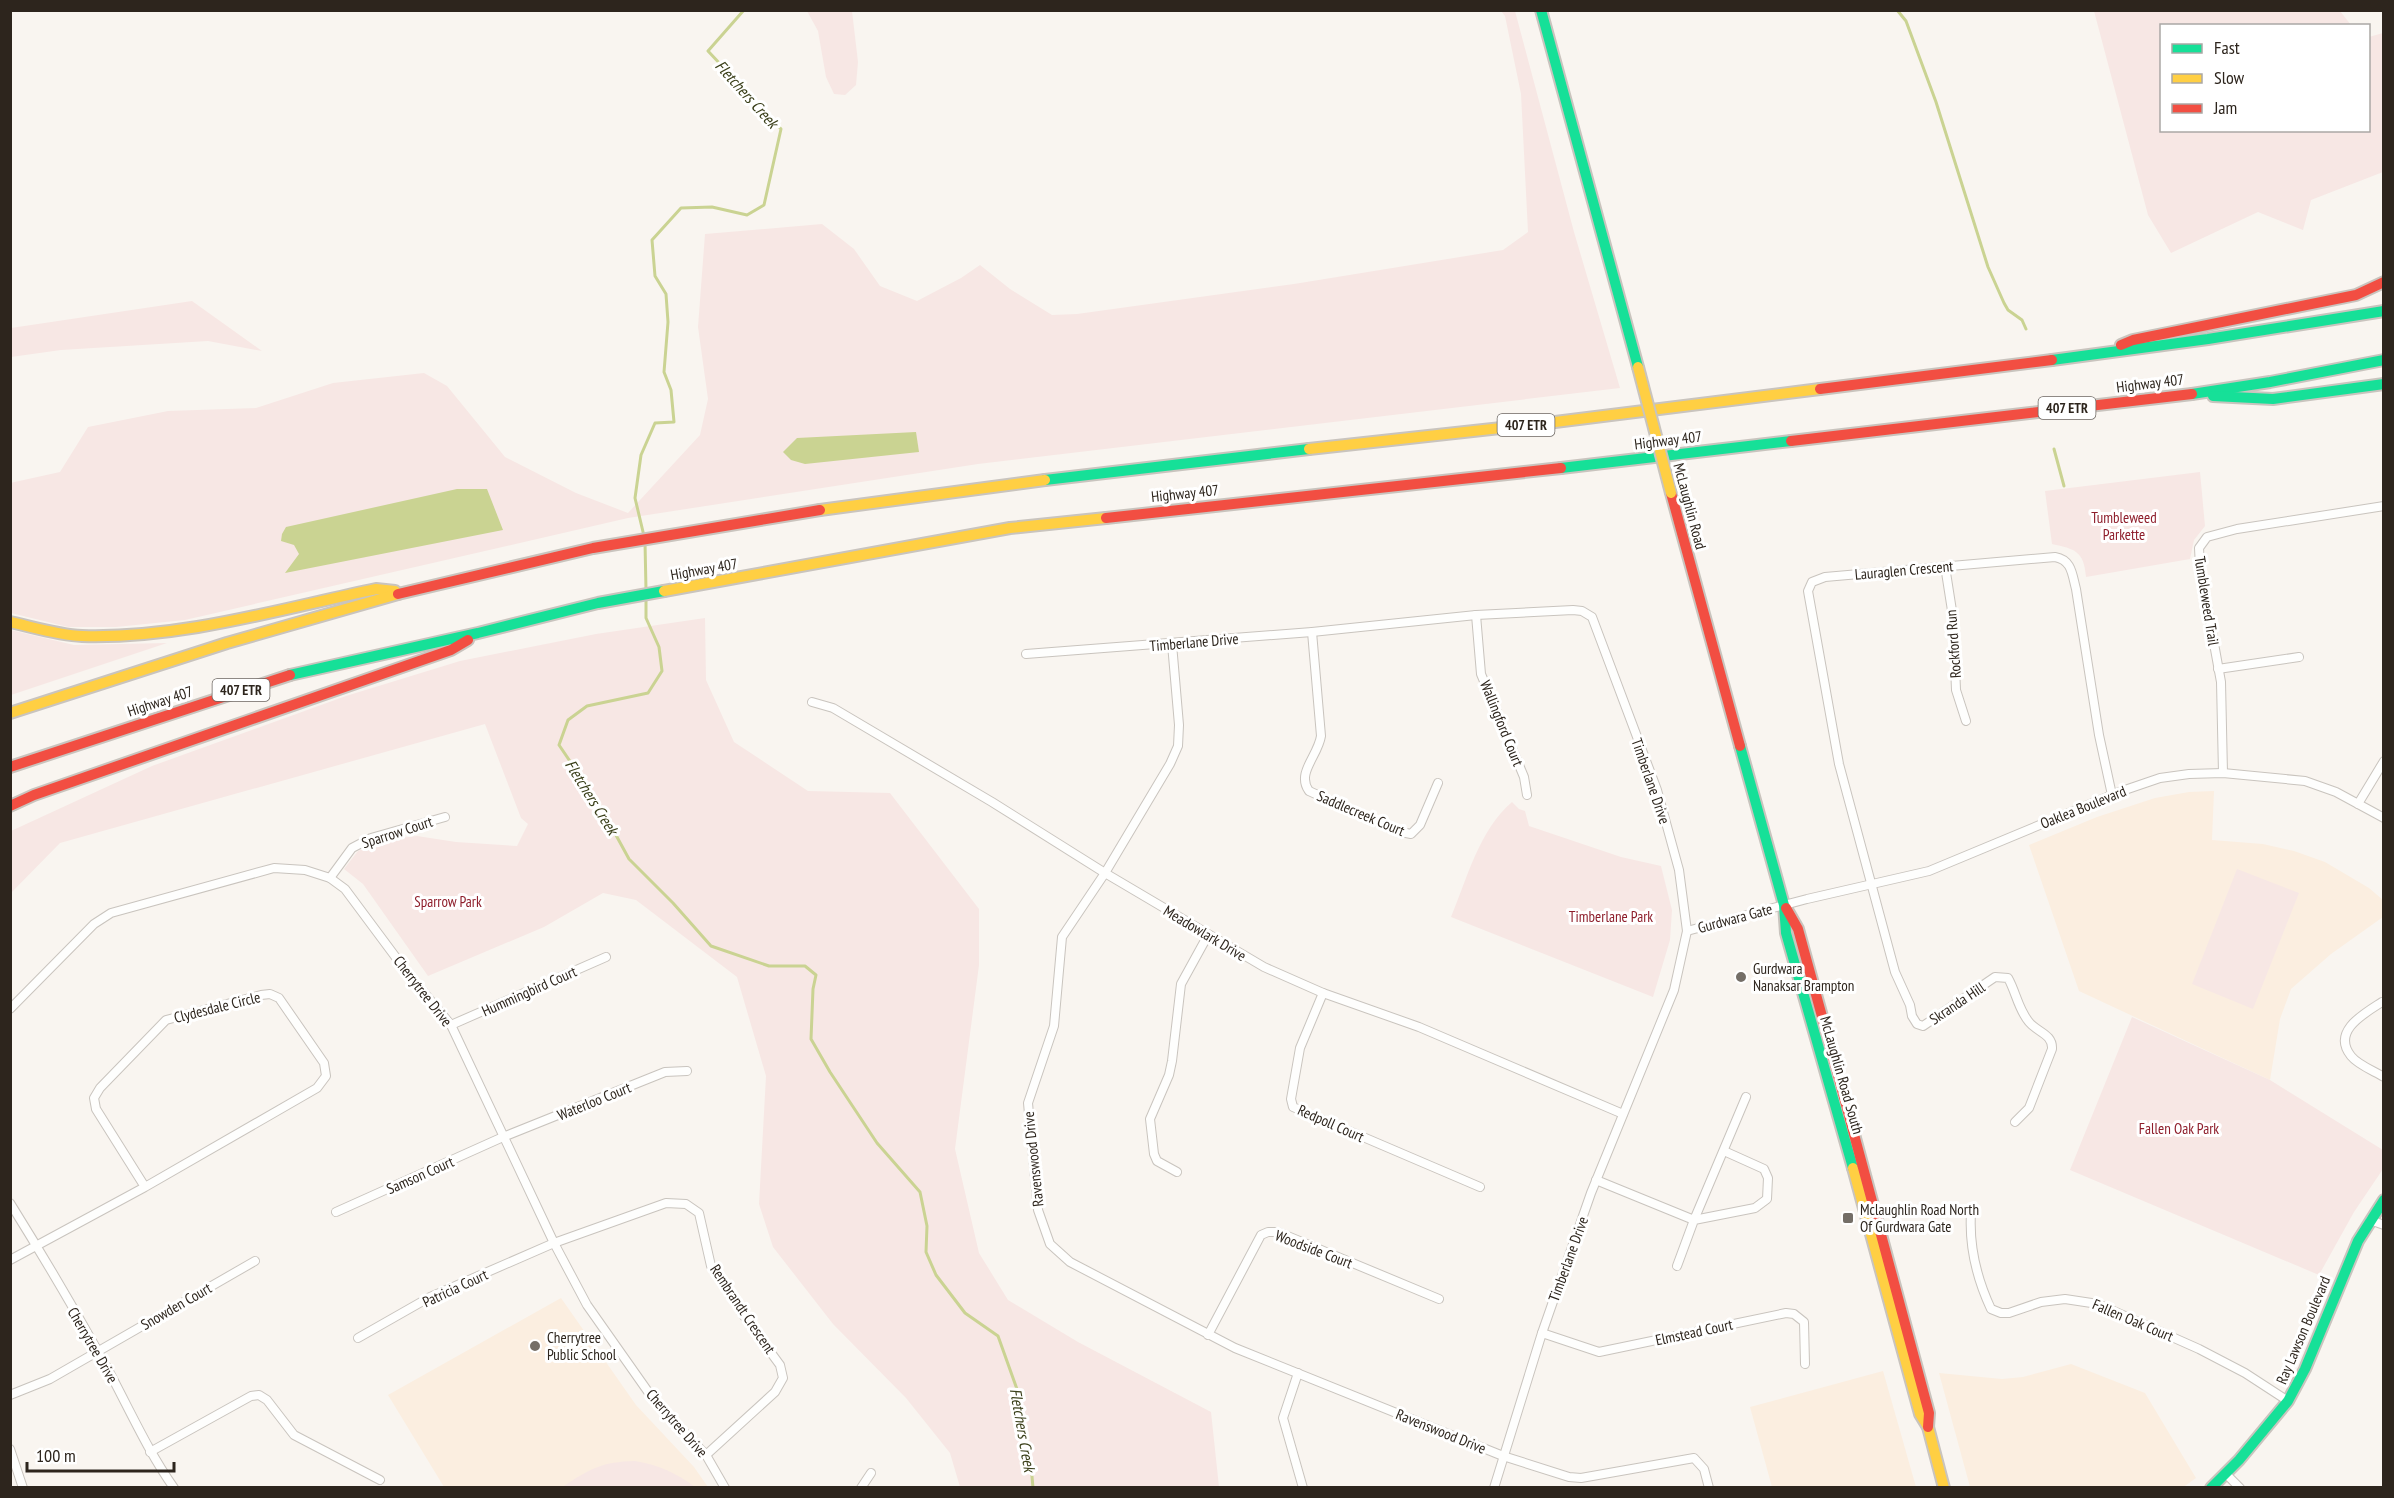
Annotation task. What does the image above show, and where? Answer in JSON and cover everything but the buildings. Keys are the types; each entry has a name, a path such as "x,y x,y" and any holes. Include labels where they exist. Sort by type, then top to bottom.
{"main road":[{"name":"McLaughlin Road","path":"1541,10 1784,905"},
{"path":"2094,355 2133,340 2356,295 2384,282"},
{"name":"Highway 407","path":"10,713 172,659 403,591 668,534 915,496 1567,420 2094,355 2275,331 2384,311"},
{"name":"Highway 407","path":"10,767 278,678 478,633 598,603 1010,528 1607,463 2184,394 2270,382 2384,360"},
{"path":"2184,394 2273,399 2384,384"},
{"path":"10,622 79,636 128,636 177,631 376,589 403,591"},
{"path":"10,806 34,795 451,650 478,633"},
{"name":"McLaughlin Road South","path":"1784,905 1786,933 1827,1073 1917,1404 1928,1427 1944,1488"},
{"name":"Ray Lawson Boulevard","path":"2211,1488 2226,1474 2288,1401 2316,1342 2353,1252 2384,1200"}],"street":[{"name":"Tumbleweed Trail","path":"2223,773 2223,735 2218,669 2200,567 2199,548 2207,537 2237,529 2384,506"},
{"name":"Lauraglen Crescent","path":"1872,884 1839,764 1808,591 1812,582 1824,577 2055,557 2064,559 2070,566 2099,735 2112,795"},
{"name":"Rockford Run","path":"1944,566 1953,617 1956,690 1966,721"},
{"name":"Timberlane Drive","path":"1026,654 1312,632 1476,615 1573,610 1592,616 1657,790 1679,870 1686,931 1674,990 1596,1180 1542,1333 1494,1488"},
{"name":"Wallingford Court","path":"1476,615 1481,674 1524,777 1527,795"},
{"name":"Saddlecreek Court","path":"1312,632 1321,736 1317,753 1305,776 1305,784 1310,790 1396,831 1411,834 1420,825 1438,783"},
{"name":"Ravenswood Drive","path":"1172,644 1179,725 1178,747 1105,873 1062,937 1054,1026 1028,1104 1038,1210 1050,1244 1070,1262 1235,1348 1503,1456 1569,1478 1581,1478 1694,1458 1704,1468 1709,1488"},
{"path":"2218,669 2299,657"},
{"name":"Meadowlark Drive","path":"812,702 833,708 1264,967 1323,993 1419,1028 1623,1114"},
{"path":"2358,804 2384,761"},
{"name":"Oaklea Boulevard","path":"1784,905 1929,871 2112,795 2160,778 2223,773 2305,782 2358,804 2384,818"},
{"name":"Sparrow Court","path":"330,878 352,848 371,838 445,817"},
{"name":"Cherrytree Drive","path":"10,1009 94,924 111,913 274,868 304,870 330,878 345,889 356,902 406,971 451,1025 554,1243 588,1305 650,1394 706,1455 724,1488"},
{"name":"Skranda Hill","path":"1872,884 1895,972 1917,1024 1923,1026 1933,1021 1938,1014 1995,977 2002,976 2008,978 2019,1006 2029,1022 2050,1038 2052,1049 2029,1108 2014,1122"},
{"name":"Gurdwara Gate","path":"1686,931 1784,905"},
{"path":"1177,1172 1157,1161 1154,1154 1150,1119 1172,1061 1181,984 1208,935"},
{"name":"Hummingbird Court","path":"451,1025 606,957"},
{"name":"Redpoll Court","path":"1323,993 1300,1048 1291,1099 1293,1107 1480,1187"},
{"name":"Clydesdale Circle","path":"10,1260 145,1187 317,1088 326,1076 324,1063 279,998 270,994 261,995 166,1020 100,1088 94,1098 96,1109 145,1187"},
{"path":"2382,1002 2357,1018 2348,1027 2345,1039 2351,1056 2384,1077"},
{"name":"Waterloo Court","path":"503,1137 665,1072 687,1071"},
{"path":"1677,1266 1746,1097"},
{"name":"Samson Court","path":"336,1212 503,1137"},
{"path":"1596,1180 1694,1220 1755,1208 1767,1199 1768,1178 1764,1169 1724,1151"},
{"name":"Cherrytree Drive","path":"10,1203 98,1351 150,1452 174,1488"},
{"name":"Rembrandt Crescent","path":"554,1243 666,1203 686,1204 699,1213 711,1266 780,1365 783,1378 775,1392 706,1455"},
{"name":"Fallen Oak Court","path":"1971,1213 1972,1249 1984,1293 1991,1309 2001,1313 2010,1313 2041,1302 2065,1299 2098,1304 2199,1349 2245,1373 2288,1401"},
{"path":"2370,1220 2384,1225"},
{"name":"Woodside Court","path":"1208,1335 1261,1234 1268,1232 1278,1232 1438,1299"},
{"name":"Patricia Court","path":"358,1338 430,1297 554,1243"},
{"name":"Snowden Court","path":"10,1395 50,1379 255,1261"},
{"name":"Elmstead Court","path":"1542,1333 1599,1352 1786,1313 1794,1314 1803,1322 1805,1364"},
{"path":"1298,1372 1283,1418 1304,1488"},
{"path":"150,1452 251,1396 259,1395 267,1400 294,1435 380,1480"},
{"path":"10,1449 23,1488"},
{"path":"861,1488 871,1473"},
{"path":"2226,1474 2240,1488"}],"shaded area":[{"path":"916,432 919,452 805,464 791,460 783,452 797,438"},
{"path":"457,489 487,489 503,530 285,573 299,554 294,545 281,541 286,527"},
{"path":"2214,791 2212,840 2263,844 2294,851 2325,862 2369,888 2383,900 2383,917 2331,954 2291,989 2280,1019 2270,1080 2079,991 2029,845 2097,817 2155,798 2189,792"},
{"name":"Cherrytree Public School","path":"561,1298 636,1405 694,1467 708,1487 444,1487 388,1395"},
{"path":"2071,1364 2145,1393 2196,1478 2182,1488 1970,1487 1939,1373 2002,1379 2023,1377"},
{"path":"1883,1371 1916,1487 1772,1487 1750,1407"}],"green space":[{"path":"807,11 852,11 858,62 856,85 845,95 834,94 826,77 818,31"},
{"path":"1501,11 1515,11 1574,232 1620,388 978,464 628,518 185,620 116,627 68,627 11,613 10,483 60,472 88,427 168,411 256,408 333,383 424,373 447,386 505,457 576,493 628,513 700,435 708,399 698,327 705,234 822,224 854,249 880,286 917,301 961,278 980,265 1010,289 1052,315 1077,314 1294,284 1503,250 1528,232 1521,94 1505,16"},
{"path":"2094,11 2340,11 2350,24 2160,24 2160,132 2370,132 2370,37 2383,33 2383,172 2311,200 2303,230 2258,212 2171,253 2148,215"},
{"path":"192,301 262,351 208,341 61,350 11,357 11,328"},
{"name":"Tumbleweed Parkette","path":"2200,472 2205,526 2194,540 2190,559 2086,577 2083,562 2077,553 2052,544 2045,491"},
{"name":"Sparrow Park","path":"705,618 706,680 734,742 808,791 890,793 979,909 979,965 955,1149 979,1253 1008,1300 1078,1342 1211,1412 1219,1487 960,1487 950,1453 906,1398 833,1324 773,1247 759,1204 766,1076 737,977 636,900 603,893 544,927 428,976 363,884 344,869 358,851 383,840 417,836 456,842 517,846 528,824 521,818 485,724 60,843 11,893 11,831 152,766 346,696 460,661 596,634"},
{"path":"11,630 74,645 167,643 11,695"},
{"name":"Timberlane Park","path":"1512,802 1525,811 1529,826 1621,857 1661,866 1672,910 1670,940 1653,997 1451,917 1482,841 1501,813"},
{"path":"2237,869 2299,893 2253,1009 2192,984"},
{"name":"Fallen Oak Park","path":"2132,1017 2270,1080 2383,1150 2383,1169 2354,1212 2319,1275 2070,1170"},
{"path":"635,1461 667,1470 695,1487 564,1486 597,1467"}],"waterway":[{"name":"Fletchers Creek","path":"644,536 635,498 641,455 655,423 674,422 671,390 664,372 668,322 666,294 655,276 652,240 681,208 712,207 747,215 764,205 781,129 708,51 744,10"},
{"path":"1897,10 1906,21 1936,102 1988,267 2008,310 2022,320 2026,329"},
{"path":"2054,449 2064,486"},
{"name":"Fletchers Creek","path":"645,542 646,590"},
{"name":"Fletchers Creek","path":"646,599 646,618 659,647 662,671 648,693 587,706 568,720 559,745 599,804 629,859 673,903 711,946 769,966 805,966 816,975 813,989 811,1039 877,1143 920,1192 927,1226 926,1252 936,1275 965,1313 998,1336 1018,1392 1030,1453 1033,1488"}],"traffic: fast":[{"path":"1541,10 1638,367"},
{"path":"2052,360 2208,339 2384,311"},
{"path":"2192,394 2384,360"},
{"path":"2213,396 2273,399 2384,384"},
{"path":"1561,468 1791,441"},
{"path":"1045,480 1309,449"},
{"path":"290,675 478,633 598,603 664,591"},
{"path":"1740,746 1784,905 1786,933 1853,1168"},
{"path":"2211,1488 2239,1460 2288,1401 2305,1369 2358,1241 2384,1200"}],"traffic: slow":[{"path":"1638,367 1671,493"},
{"path":"1309,449 1555,422 1820,389"},
{"path":"820,510 1045,480"},
{"path":"664,591 1010,528 1106,518"},
{"path":"10,622 73,635 119,636 193,628 376,589 395,591"},
{"path":"10,713 227,643 398,594"},
{"path":"1853,1168 1920,1414 1928,1427 1944,1488"}],"traffic: jam":[{"path":"2121,345 2133,340 2356,295 2384,282"},
{"path":"1820,389 2052,360"},
{"path":"1791,441 2192,394"},
{"path":"1106,518 1561,468"},
{"path":"1671,493 1740,746"},
{"path":"398,594 593,548 820,510"},
{"path":"10,806 34,795 451,650 468,640"},
{"path":"10,767 290,675"},
{"path":"1786,908 1798,929 1815,989 1929,1413 1928,1427"}],"place":[{"name":"Gurdwara Nanaksar Brampton","path":"1741,977"},
{"name":"Mclaughlin Road North Of Gurdwara Gate","path":"1848,1218"},
{"name":"Cherrytree Public School","path":"535,1346"}]}
